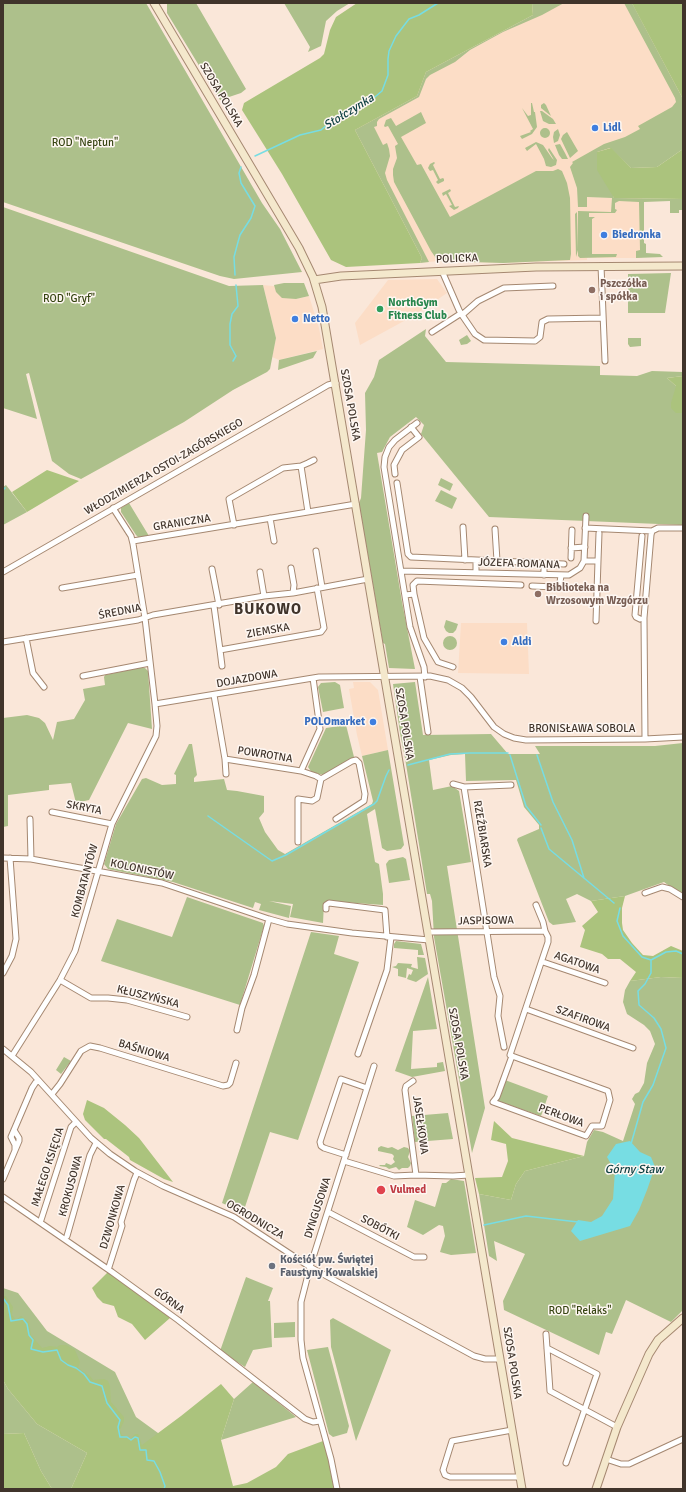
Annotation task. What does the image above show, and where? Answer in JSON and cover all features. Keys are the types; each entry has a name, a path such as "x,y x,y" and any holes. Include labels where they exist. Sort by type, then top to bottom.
{"street":[{"name":"SZOSA POLSKA","path":"154,3 293,237 314,280 324,313 522,1489"},
{"name":"POLICKA","path":"314,280 341,276 442,271 601,266 683,266"},
{"path":"601,266 605,361"},
{"path":"442,271 459,310 475,334 484,340 537,340 540,338 542,322 548,319 603,318"},
{"path":"432,332 458,314 462,314 478,301 504,288 552,286"},
{"name":"WŁODZIMIERZA OSTOI-ZAGÓRSKIEGO","path":"3,572 328,384 336,383"},
{"path":"417,423 395,440 387,452 384,467 412,632 424,667 423,677 428,732"},
{"path":"395,474 394,464 402,450 419,437 411,427"},
{"path":"234,525 229,499 283,468 301,466 314,460"},
{"path":"301,466 308,512"},
{"path":"388,488 397,485 406,543 409,555 412,558 564,564"},
{"name":"GRANICZNA","path":"133,541 356,504"},
{"path":"113,508 133,541 145,618 155,704"},
{"path":"586,516 584,560 598,561"},
{"path":"270,518 274,541"},
{"path":"463,527 465,560"},
{"path":"585,528 652,531 661,528 683,528"},
{"path":"495,529 497,562"},
{"path":"571,558 572,530"},
{"path":"645,739 644,618 652,531"},
{"path":"596,621 599,533"},
{"path":"640,619 635,615 642,536"},
{"path":"397,545 406,543"},
{"path":"641,545 650,546"},
{"path":"571,548 585,547"},
{"path":"316,551 319,588"},
{"name":"JÓZEFA ROMANA","path":"401,571 476,572 569,576 580,568 584,560"},
{"path":"476,561 476,572"},
{"path":"544,563 544,575"},
{"path":"291,568 294,585 293,593"},
{"path":"212,569 222,666"},
{"path":"260,572 264,596"},
{"path":"492,573 492,584"},
{"path":"62,588 138,575"},
{"path":"532,586 555,587 560,582 561,576"},
{"name":"ŚREDNIA","path":"3,642 368,579"},
{"path":"453,667 438,662 422,633 413,585 417,581 521,585"},
{"name":"ZIEMSKA","path":"220,650 321,632 324,628 319,588"},
{"path":"405,595 414,594"},
{"path":"26,638 33,673 44,687"},
{"path":"417,648 427,643"},
{"path":"83,676 150,663"},
{"name":"DOJAZDOWA","path":"155,704 313,678 331,676 385,677"},
{"name":"BRONISŁAWA SOBOLA","path":"385,677 423,677 444,679 462,688 472,697 494,727 504,734 514,738 526,740 645,739 683,736"},
{"name":"POWROTNA","path":"301,771 320,729 313,678"},
{"name":"POWROTNA","path":"214,694 225,759 226,774"},
{"name":"KOMBATANTÓW","path":"12,1056 72,959 78,944 112,824 156,736 158,726 155,704"},
{"name":"POWROTNA","path":"225,759 301,771 321,779"},
{"path":"298,842 298,799 312,801 317,798 321,779 356,760 359,763 365,794 364,802 336,819"},
{"path":"452,784 464,787"},
{"name":"RZEŹBIARSKA","path":"504,1047 498,1016 500,996 494,977 488,931 464,787 511,785"},
{"name":"SKRYTA","path":"52,812 112,824"},
{"path":"30,819 31,859"},
{"name":"KOLONISTÓW","path":"3,858 31,859 162,883 287,924 337,932 389,937 429,936"},
{"path":"3,973 12,956 16,939 10,858"},
{"path":"645,892 662,887 670,889 683,897"},
{"path":"326,909 326,905 329,903 385,910 389,937 388,967 358,1054"},
{"name":"PERŁOWA","path":"512,1056 608,1091 610,1100 602,1126 592,1126 586,1136 493,1102 497,1097 512,1056 510,1055 543,962 548,942 548,936 536,905"},
{"path":"237,1030 243,1004 254,975 269,919"},
{"name":"JASPISOWA","path":"429,936 488,931 545,931"},
{"name":"AGATOWA","path":"543,962 605,983"},
{"name":"KŁUSZYŃSKA","path":"60,980 91,998 128,1000 187,1017"},
{"name":"SZAFIROWA","path":"526,1009 632,1048"},
{"name":"BAŚNIOWA","path":"52,1094 81,1051 90,1046 221,1086 228,1086 230,1083 236,1063"},
{"name":"OGRODNICZA","path":"3,1049 52,1094 96,1143 137,1173 234,1217 310,1267 474,1356 485,1359 500,1359"},
{"name":"DYNGUSOWA","path":"310,1267 374,1066"},
{"path":"346,1155 321,1146 320,1142 341,1079 368,1088"},
{"path":"3,1179 15,1150 15,1143 12,1138 14,1130 32,1088 36,1082 39,1081"},
{"name":"JASEŁKOWA","path":"413,1081 406,1086 405,1090 416,1175"},
{"name":"MAŁEGO KSIĘCIA","path":"41,1220 71,1127 76,1122"},
{"name":"KROKUSOWA","path":"67,1236 90,1155 96,1143"},
{"path":"344,1161 394,1176 469,1175"},
{"name":"DZWONKOWA","path":"109,1266 137,1173"},
{"name":"GÓRNA","path":"3,1197 112,1272 178,1320 305,1419 313,1422 320,1421"},
{"name":"SOBÓTKI","path":"328,1212 414,1258 424,1257"},
{"path":"310,1267 300,1302 301,1340 305,1365 331,1459 337,1489"},
{"path":"596,1489 617,1427 650,1351 658,1340 683,1318"},
{"path":"546,1334 550,1391 617,1427"},
{"path":"547,1348 597,1374 566,1463"},
{"path":"512,1430 452,1441 443,1470 445,1475 450,1477 519,1476"},
{"path":"606,1459 621,1464 629,1464 683,1439"}],"shaded area":[{"path":"532,3 632,3 683,99 587,197 642,198 642,258 587,258 587,260 503,263 438,261 420,263 422,258 355,130 426,72 533,15"},
{"path":"437,279 447,293 415,315 360,345 355,323 388,280"},
{"path":"263,285 293,288 297,299 309,296 319,328 323,349 279,360 272,357 276,338"},
{"path":"461,623 527,623 529,674 458,673"},
{"path":"353,682 370,682 378,690 388,750 362,756 349,689 354,688"}],"green space":[{"name":"ROD \"Neptun\"","path":"3,3 146,3 262,203 280,229 302,272 234,279 220,276 3,202"},
{"path":"167,3 196,3 246,89 241,93 220,100 167,13"},
{"path":"284,3 350,3 337,11 326,21 321,46 308,52 310,47"},
{"path":"357,3 532,3 533,15 426,72 417,96 355,130 422,258 420,263 346,267 331,260 282,174 242,110 244,103 320,58 324,54 330,30 336,17"},
{"path":"532,3 564,3 542,15 503,32 470,50 455,62 430,75 426,79 419,97 379,119 377,126 374,127 383,145 387,143 389,149 390,156 385,173 387,180 429,262 420,263 422,258 355,130 417,96 426,72 533,15"},
{"path":"624,3 632,3 683,99 683,149 657,167 631,168 610,148 597,152 614,198 683,199 683,210 679,210 679,213 670,213 670,201 644,202 644,243 646,244 646,253 660,254 663,257 636,258 636,251 640,250 639,202 619,201 615,203 615,209 617,210 615,213 589,213 589,217 595,217 592,219 592,254 617,254 616,257 580,258 578,256 578,211 611,212 612,198 587,197 587,207 578,207 577,188 570,167 573,163 572,162 604,144 625,137 640,129 638,126 672,107 676,102"},
{"path":"632,3 683,3 683,99 635,9"},
{"path":"531,103 535,112 537,127 532,134 522,139 520,136 531,132 530,131 533,129 522,108 528,116 531,115"},
{"path":"544,103 551,116 541,108 541,105"},
{"path":"540,111 553,119 556,124 549,124 543,121"},
{"path":"421,112 426,123 401,137 417,165 421,164 450,217 536,171 553,171 558,169 562,171 567,183 570,198 570,260 503,263 438,261 431,251 394,182 393,169 397,158 395,146 398,144 388,126 384,126 386,120 391,118 396,126"},
{"path":"543,128 547,128 550,133 547,138 543,138 540,135 540,131"},
{"path":"558,129 560,135 558,141 554,143 554,132"},
{"path":"567,132 578,151 570,158 561,139"},
{"path":"536,142 543,145 554,160 548,150 549,148 557,160 556,165 551,167 546,166 536,144 527,151 525,148"},
{"path":"560,144 568,159 562,159 559,155 555,145"},
{"path":"611,148 631,168 657,167 683,149 683,199 614,198 597,170 597,152"},
{"path":"435,163 433,165 440,179 444,179 444,181 438,184 436,182 438,180 433,170 430,171 428,168 430,164"},
{"path":"450,189 451,191 448,193 455,207 459,206 454,210 449,206 452,205 446,194 443,196 442,193"},
{"name":"ROD \"Gryf\"","path":"3,207 229,286 263,285 276,338 270,369 233,390 184,422 81,479 69,474 52,461 29,373 26,374 37,419 3,408"},
{"path":"577,212 578,250 576,257 575,214"},
{"path":"671,273 665,313 628,313 628,274"},
{"path":"284,283 304,283 309,296 296,299 282,298 276,292 274,285"},
{"path":"426,329 425,336 446,362 600,366 600,375 637,376 652,371 683,372 683,376 667,378 676,386 676,413 683,413 683,525 489,517 421,434 424,425 416,417 390,437 382,452 377,453 415,669 389,668 385,644 383,643 359,503 361,498 366,430 365,393 374,377 379,360"},
{"path":"467,335 471,341 467,344 461,345 459,340"},
{"path":"628,338 641,338 641,346 630,347 628,344"},
{"path":"317,351 313,358 278,370 279,360"},
{"path":"683,376 683,413 676,413 671,408 671,403 676,386 667,378"},
{"path":"47,470 79,481 27,512 12,492"},
{"path":"441,478 453,484 450,491 438,485"},
{"path":"6,485 27,512 3,525 3,487"},
{"path":"441,490 457,498 452,509 435,501"},
{"path":"129,503 149,536 138,537 121,512 121,508"},
{"path":"446,620 458,624 453,633 446,631 444,627"},
{"path":"447,636 453,636 457,640 457,646 453,650 447,650 443,646 443,640"},
{"path":"145,668 148,671 152,729 128,723 89,800 76,803 71,783 49,785 49,790 8,795 8,826 3,827 3,718 27,715 39,718 45,723 53,740 57,722 74,719 85,700 83,689 105,685 105,675"},
{"path":"335,682 340,685 344,708 323,712 318,687 321,683"},
{"path":"415,682 423,735 491,734 508,754 540,754 535,746 655,746 683,743 683,896 664,882 625,896 591,901 577,894 566,899 576,922 553,925 549,922 517,840 518,838 539,829 539,825 524,807 516,780 466,781 465,754 451,755 429,760 433,790 452,786 459,791 471,862 447,866 485,1108 472,1153 434,937 432,901 430,894 427,894 393,684"},
{"path":"346,725 354,757 325,775 312,773 308,767 326,728"},
{"path":"189,744 192,744 197,775 194,778 194,782 224,779 227,790 264,796 264,812 259,818 265,832 278,850 285,854 372,804 373,801 362,756 388,750 404,845 401,849 387,851 382,848 375,809 367,814 375,862 379,864 383,905 327,901 324,903 323,923 290,917 293,904 269,901 291,906 289,918 259,910 261,904 255,902 253,908 173,882 108,869 104,864 116,824 142,779 146,778 162,785 176,784 176,775 174,774"},
{"path":"403,857 406,859 410,880 389,883 386,864 389,860"},
{"path":"625,896 622,908 623,930 632,943 643,955 653,956 671,946 683,951 683,978 661,977 630,981 636,972 620,959 608,959 602,954 580,947 585,930 582,926 598,912 591,901"},
{"path":"187,897 263,923 264,926 240,1005 101,961 117,919 172,937"},
{"path":"311,932 339,936 334,954 359,962 298,1140 270,1132 244,1210 240,1211 222,1203"},
{"path":"396,941 421,944 424,955 418,955 418,950 394,948"},
{"path":"417,957 425,958 428,974 416,982 407,979 413,970 407,968 406,978 398,976 398,969 392,967 396,966 398,963 412,964 411,967 418,969"},
{"path":"428,977 437,1029 413,1031 411,1069 437,1067 437,1063 443,1062 445,1071 412,1077 395,1071"},
{"name":"ROD \"Relaks\"","path":"661,977 683,978 683,1310 671,1322 626,1300 612,1334 606,1332 599,1355 504,1310 503,1301 525,1254 494,1241 497,1261 489,1256 479,1194 511,1200 516,1184 525,1171 584,1156 587,1142 594,1130 603,1132 623,1141 635,1104 632,1099 635,1094 639,1092 644,1083 647,1063 655,1044 650,1031 644,1025 627,1014 623,1002 625,990 630,981"},
{"path":"64,1057 71,1061 61,1074 56,1070"},
{"path":"505,1080 548,1096 541,1116 498,1101"},
{"path":"87,1100 104,1108 139,1138 173,1182 164,1179 130,1160 129,1157 104,1139 85,1120 83,1114"},
{"path":"448,1113 453,1139 415,1142 412,1116"},
{"path":"494,1121 512,1138 584,1156 525,1171 516,1184 511,1200 479,1194 475,1178 502,1177 508,1161 506,1144 491,1140"},
{"path":"381,1146 388,1148 392,1147 398,1150 404,1147 408,1148 410,1151 408,1157 411,1163 410,1166 399,1170 396,1167 389,1169 379,1166 385,1165 386,1163 391,1165 395,1162 392,1154 378,1151 378,1148"},
{"path":"451,1179 464,1181 476,1253 451,1255 440,1252 445,1236 443,1226 439,1225 423,1235 407,1227 415,1200 435,1207 442,1183 446,1183"},
{"path":"108,1272 170,1318 145,1340 132,1324 118,1317 114,1306 103,1303 97,1297 92,1288"},
{"path":"246,1277 273,1288 268,1301 270,1301 272,1347 253,1350 245,1367 220,1351"},
{"path":"3,1288 18,1293 47,1331 115,1372 136,1417 158,1433 173,1452 149,1489 3,1330"},
{"path":"3,1296 6,1296 13,1307 12,1315 16,1320 21,1316 29,1322 31,1335 42,1348 66,1345 75,1350 80,1362 78,1368 90,1376 93,1380 104,1379 108,1381 110,1386 111,1402 124,1417 120,1430 122,1435 131,1439 135,1434 138,1434 142,1445 221,1384 234,1399 221,1440 233,1486 247,1483 276,1467 288,1454 323,1441 326,1447 334,1489 71,1489 87,1453 37,1424 8,1389 3,1380"},
{"path":"333,1318 391,1350 356,1441 331,1347 330,1320"},
{"path":"295,1322 295,1337 274,1338 274,1323"},
{"path":"328,1347 349,1426 347,1433 333,1437 329,1434 307,1350"},
{"path":"3,1380 8,1389 37,1424 87,1453 71,1489 52,1489 41,1471 24,1433 3,1434"},
{"path":"253,1382 296,1417 221,1440 234,1399"},
{"path":"24,1433 41,1471 52,1489 3,1489 3,1434"}],"water":[{"name":"Górny Staw","path":"630,1141 640,1152 651,1157 655,1167 639,1210 630,1226 580,1241 571,1231 578,1220 591,1222 602,1216 613,1199 615,1171 607,1157 616,1144"}],"waterway":[{"name":"Stołczynka","path":"255,156 300,135 321,130 339,115 355,110 369,102 382,91 388,75 389,51 396,36 409,19 419,15 438,3"},
{"name":"Stołczynka","path":"235,275 234,257 240,235 251,218 255,206 241,183 239,173 241,167"},
{"name":"Stołczynka","path":"233,361 236,356 230,345 230,324 232,314 238,306 236,285"},
{"path":"408,765 450,754 508,753"},
{"path":"510,755 526,806 541,825"},
{"path":"537,755 553,802 572,840 584,878"},
{"path":"208,816 272,861 286,855 374,804 377,801 389,770"},
{"path":"541,828 549,849 614,903"},
{"path":"620,908 617,921 623,936 642,957 651,960 666,952 676,951 683,954"},
{"path":"631,1144 643,1102 653,1085 666,1048 661,1029 654,1018 639,1005 638,991 645,984 651,973 651,960"},
{"path":"484,1225 526,1216 578,1222"},
{"path":"3,1298 8,1305 11,1321 23,1319 27,1324 29,1335 33,1340 31,1349 43,1352 57,1350 61,1360 84,1374 90,1382 102,1386 107,1403 120,1420 118,1427 120,1437 127,1437 131,1440 135,1437 138,1438 140,1450 146,1450 147,1460 154,1461 160,1472 165,1486 164,1489"}],"place":[{"name":"Lidl","path":"595,128"},
{"name":"Biedronka","path":"604,235"},
{"name":"Pszczółka i spółka","path":"592,290"},
{"name":"NorthGym Fitness Club","path":"380,309"},
{"name":"Netto","path":"295,319"},
{"name":"Biblioteka na Wrzosowym Wzgórzu","path":"538,594"},
{"name":"Aldi","path":"504,642"},
{"name":"POLOmarket","path":"373,722"},
{"name":"Vulmed","path":"381,1190"},
{"name":"Kościół pw. Świętej Faustyny Kowalskiej","path":"272,1266"}],"district":[{"name":"BUKOWO","path":"268,610"}]}
